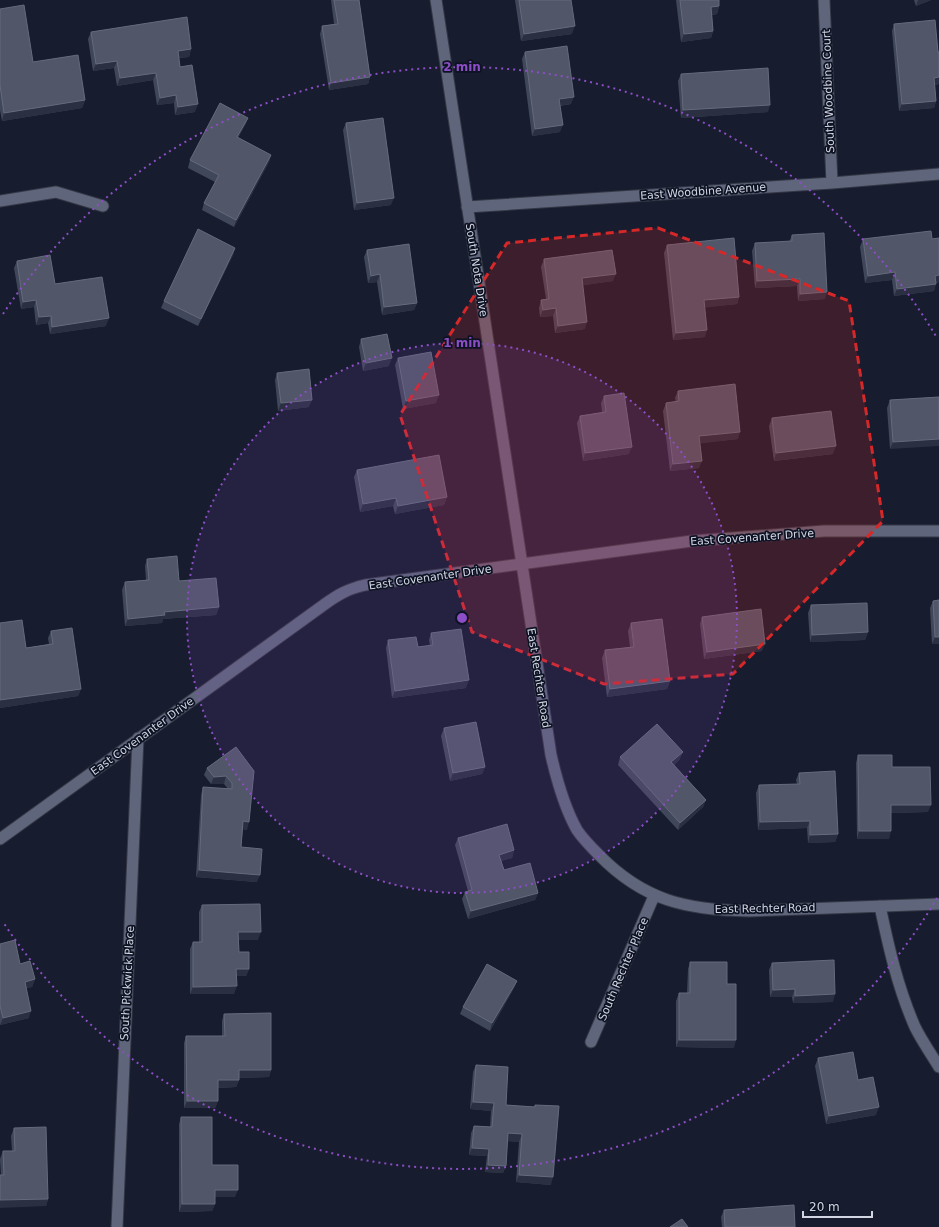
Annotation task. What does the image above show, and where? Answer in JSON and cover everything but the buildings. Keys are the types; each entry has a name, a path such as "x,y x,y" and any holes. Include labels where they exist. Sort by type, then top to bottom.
{"street":[{"name":"South Nota Drive","path":"436,0 522,564"},
{"name":"South Woodbine Court","path":"824,0 832,183"},
{"name":"East Woodbine Avenue","path":"467,207 832,183 939,174"},
{"path":"0,201 56,192 103,206"},
{"name":"East Covenanter Drive","path":"0,839 338,594 350,589 700,540 824,531 939,531"},
{"name":"East Rechter Road","path":"522,564 551,755 562,797 578,831 589,845 621,875 654,896 688,906 719,910 939,904"},
{"name":"South Pickwick Place","path":"116,1227 138,738"},
{"name":"South Rechter Place","path":"591,1042 654,896"},
{"path":"880,906 893,968 916,1029 939,1067"}],"highlighted area":[{"path":"658,228 849,301 883,521 733,674 604,684 472,632 400,415 507,243"}]}
